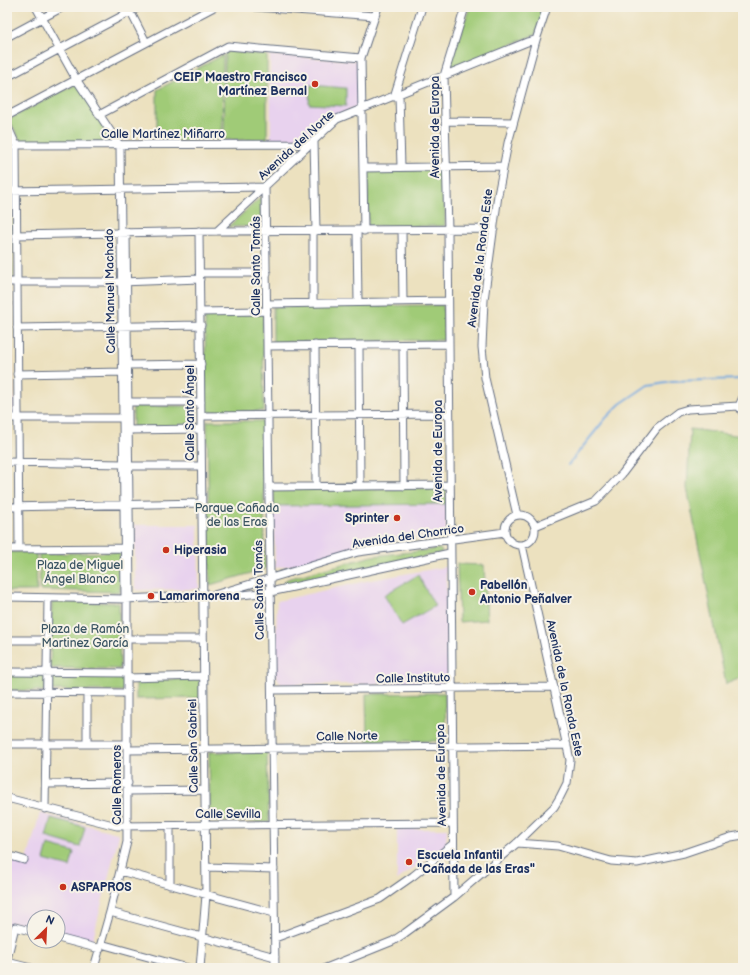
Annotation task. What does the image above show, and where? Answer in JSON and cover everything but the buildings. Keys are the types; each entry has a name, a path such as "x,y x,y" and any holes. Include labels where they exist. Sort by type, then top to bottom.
{"street":[{"path":"36,7 76,79 120,146"},
{"path":"7,37 63,7"},
{"path":"7,77 130,9 139,7"},
{"path":"7,116 213,7"},
{"path":"256,7 340,10 375,16"},
{"path":"358,302 362,168 361,58 378,7"},
{"path":"401,167 397,96 422,7"},
{"name":"Avenida de Europa","path":"454,897 448,230 444,76 465,7"},
{"name":"Avenida de la Ronda Este","path":"517,515 485,378 482,347 484,300 503,166 513,122 547,7"},
{"path":"130,9 146,42"},
{"name":"Avenida del Norte","path":"217,231 337,120 527,42 536,40"},
{"path":"99,115 228,46 361,58"},
{"path":"445,121 513,122"},
{"path":"7,125 16,145 19,549"},
{"path":"313,143 313,303"},
{"name":"Calle Martínez Miñarro","path":"16,145 120,146 313,143"},
{"name":"Calle Manuel Machado","path":"120,146 120,188 124,232 124,327 128,402 125,418 128,430 126,465"},
{"path":"362,168 503,166"},
{"path":"7,191 120,188 265,187"},
{"name":"Calle Santo Tomás","path":"265,187 275,968"},
{"path":"16,235 266,230 360,231 494,229"},
{"path":"402,230 403,301"},
{"name":"Calle Santo Ángel","path":"199,231 201,326 202,595"},
{"path":"7,282 124,282 267,272"},
{"path":"200,312 313,303 448,300"},
{"path":"17,328 201,326"},
{"path":"268,346 449,344"},
{"path":"359,345 360,486"},
{"path":"403,345 404,486"},
{"path":"315,346 316,486"},
{"path":"18,374 201,364"},
{"name":"Calle Manuel Machado","path":"126,369 125,418 127,598"},
{"path":"739,406 743,397"},
{"path":"128,402 201,402"},
{"path":"534,526 596,500 622,474 657,428 678,412 688,409 739,406"},
{"path":"739,406 743,413"},
{"path":"201,416 449,414"},
{"path":"7,418 125,418"},
{"path":"128,430 201,429"},
{"path":"7,462 201,466"},
{"path":"269,487 450,485"},
{"path":"7,507 202,503"},
{"path":"517,515 526,516 534,526 534,536 527,543 522,545 513,544 506,537 505,532 509,519 517,515"},
{"name":"Avenida del Chorrico","path":"214,595 358,552 450,541 505,532"},
{"name":"Avenida de la Ronda Este","path":"326,968 393,941 454,897 517,844 554,807 567,783 570,760 522,545"},
{"path":"7,549 127,548"},
{"name":"Avenida del Chorrico","path":"7,597 127,598 202,595 231,596 270,592 450,553"},
{"name":"Calle San Gabriel","path":"200,968 204,938 206,895 202,595"},
{"path":"45,809 48,598"},
{"name":"Calle Romeros","path":"94,968 110,912 127,842 127,598"},
{"path":"127,639 203,639"},
{"path":"7,640 47,640"},
{"path":"7,672 203,676"},
{"name":"Calle Instituto","path":"272,690 554,687"},
{"path":"7,692 127,693"},
{"path":"87,693 87,744"},
{"name":"Calle Norte","path":"7,744 87,744 128,747 204,749 567,745"},
{"path":"46,784 128,783"},
{"path":"128,791 205,790"},
{"name":"Calle Sevilla","path":"7,798 92,821 128,827 453,823"},
{"path":"170,826 170,885"},
{"path":"517,844 558,846 611,861 637,863 684,853 743,834"},
{"path":"274,938 380,899 413,876 453,844"},
{"path":"7,855 24,860"},
{"path":"206,867 274,869"},
{"path":"120,871 274,913"},
{"path":"110,912 275,957"},
{"path":"26,930 15,927 7,960 31,968"},
{"path":"66,939 101,946 188,968"}],"shaded area":[{"name":"CEIP Maestro Francisco Martínez Bernal","path":"270,55 360,61 359,106 337,115 309,139 271,139"},
{"path":"7,349 13,349 14,414 7,414"},
{"path":"446,504 446,534 373,542 294,565 275,568 274,506"},
{"name":"Hiperasia","path":"135,525 198,525 199,588 138,590 135,588"},
{"path":"444,567 446,568 448,681 443,684 281,684 275,674 277,601 371,580"},
{"name":"ASPAPROS","path":"40,813 117,833 119,835 92,942 66,935 66,909 26,909 26,925 12,922 7,943 7,859 26,864"},
{"name":"Escuela Infantil \"Cañada de las Eras\"","path":"397,829 447,829 446,845 397,880"}],"green space":[{"path":"470,7 544,7 536,34 452,69 449,65"},
{"path":"225,51 267,55 267,140 224,140"},
{"path":"223,55 222,139 157,141 157,90"},
{"path":"78,83 112,142 21,142 9,119"},
{"path":"310,85 346,88 346,106 309,104"},
{"path":"368,170 445,170 445,226 368,226"},
{"path":"7,195 11,195 13,280 7,280"},
{"path":"261,197 261,226 228,227"},
{"path":"443,305 444,340 273,342 273,307"},
{"path":"263,314 264,411 206,412 205,315"},
{"path":"133,406 196,406 196,427 133,427"},
{"name":"Parque Cañada de las Eras","path":"207,421 263,421 265,569 210,585"},
{"path":"690,429 743,436 743,677 726,684 687,488"},
{"path":"446,488 446,504 274,506 274,489"},
{"path":"439,549 442,551 441,553 281,587 287,579 373,556"},
{"path":"7,552 36,552 37,591 7,591"},
{"name":"Plaza de Miguel Ángel Blanco","path":"120,552 120,592 40,590 39,554"},
{"name":"Pabellón Antonio Peñalver","path":"457,564 484,565 487,620 459,622"},
{"path":"418,575 435,606 402,625 384,595"},
{"name":"Plaza de Ramón Martinez García","path":"52,602 119,603 120,669 50,668"},
{"path":"7,674 45,674 45,691 7,690"},
{"path":"50,675 124,675 124,691 50,690"},
{"path":"200,679 200,698 136,699 136,680"},
{"path":"445,693 446,741 367,741 366,694"},
{"path":"209,752 267,752 269,822 210,821"},
{"path":"51,818 85,827 80,847 46,837"},
{"path":"48,845 74,852 70,867 44,860"}],"waterway":[{"path":"568,465 606,418 620,404 648,385 672,381 743,379"}],"place":[{"name":"CEIP Maestro Francisco Martínez Bernal","path":"315,84"},
{"name":"Sprinter","path":"397,518"},
{"name":"Hiperasia","path":"166,550"},
{"name":"Pabellón Antonio Peñalver","path":"472,592"},
{"name":"Lamarimorena","path":"151,596"},
{"name":"Escuela Infantil \"Cañada de las Eras\"","path":"409,862"},
{"name":"ASPAPROS","path":"63,887"}]}
